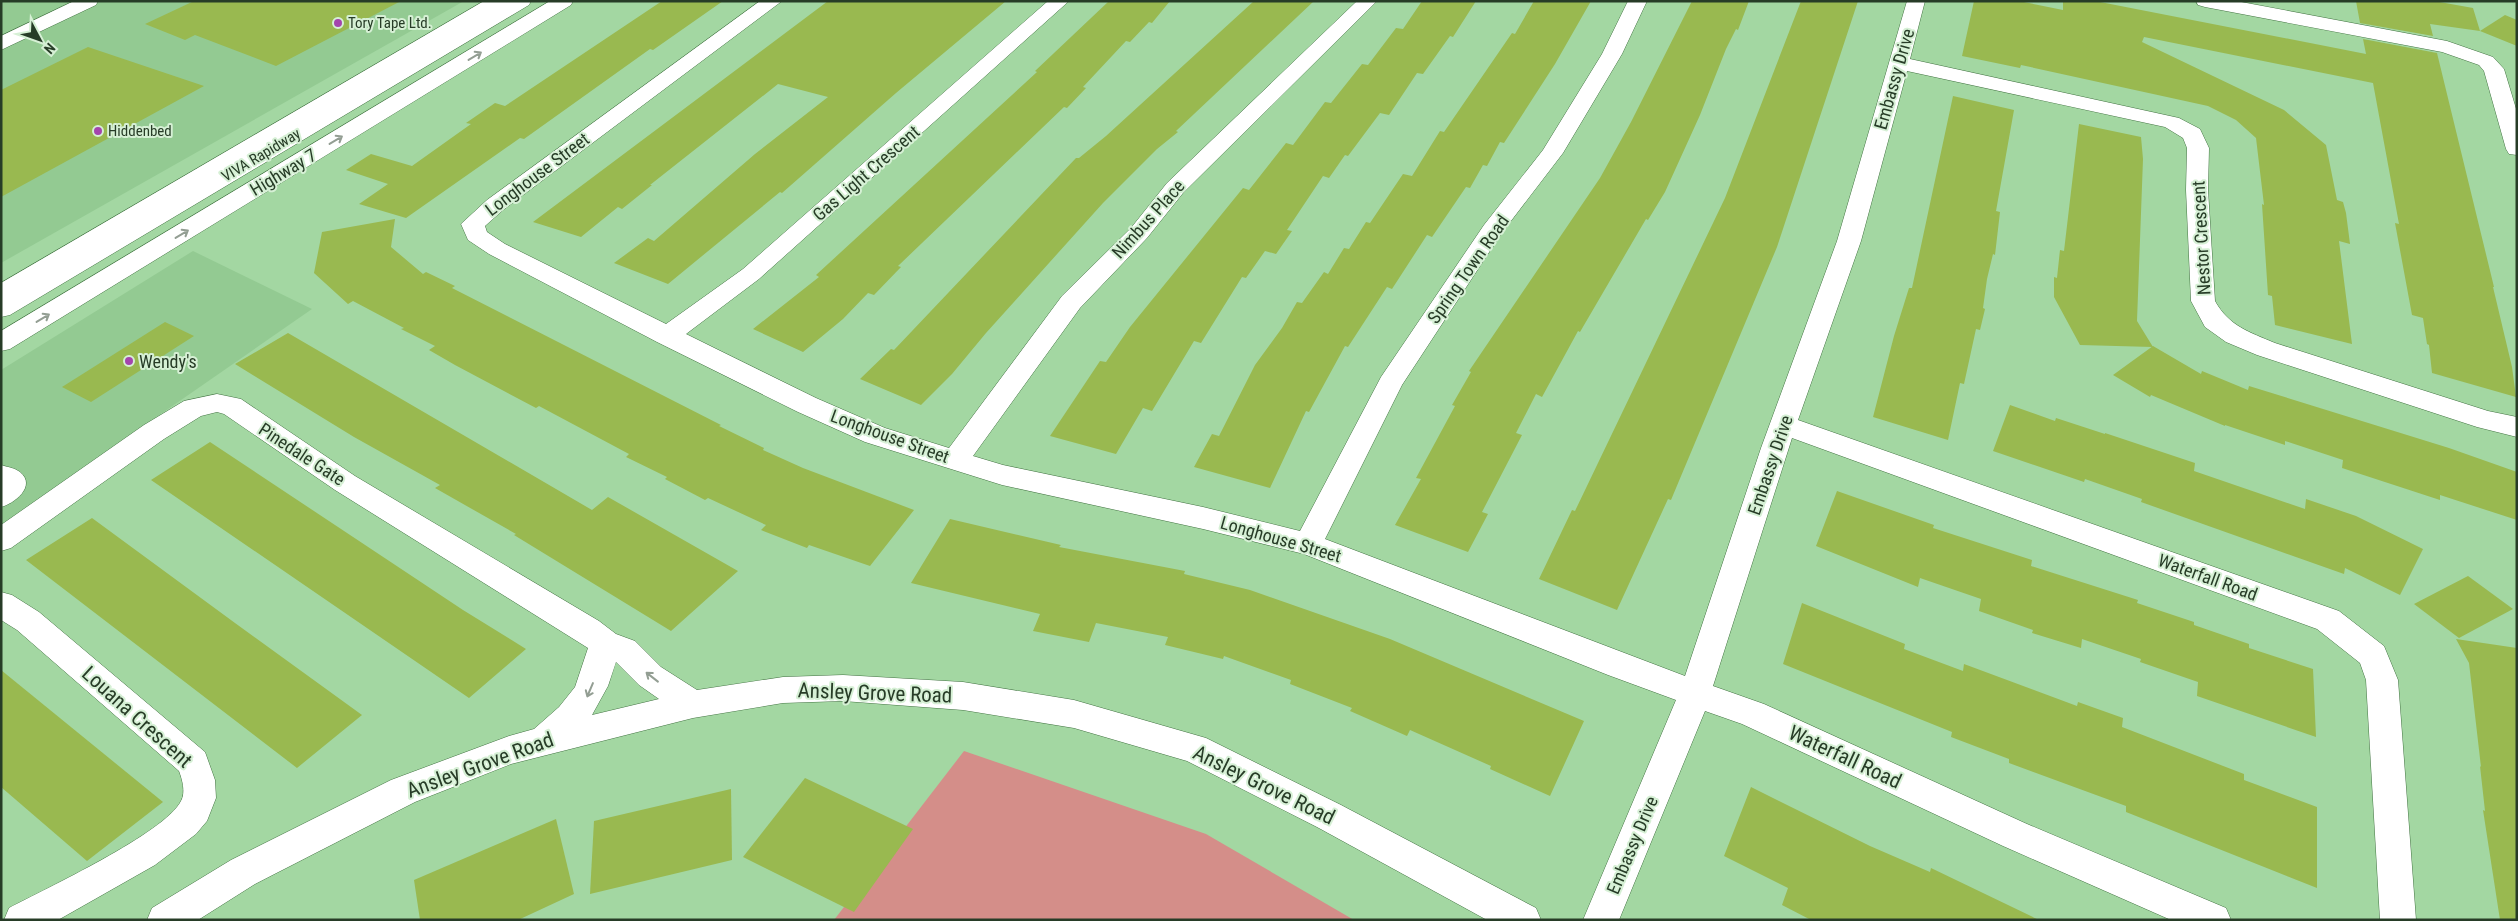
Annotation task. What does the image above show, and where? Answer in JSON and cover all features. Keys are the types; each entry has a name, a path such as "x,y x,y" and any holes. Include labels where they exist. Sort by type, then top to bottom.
{"street":[{"path":"1,44 89,1"},
{"path":"1,294 498,1"},
{"name":"VIVA Rapidway","path":"1,309 522,1"},
{"name":"Highway 7","path":"1,343 564,1"},
{"name":"Longhouse Street","path":"773,1 542,168 473,224 476,235 497,249 666,336 824,413 876,435 1002,475 1203,518 1308,544 1695,693"},
{"name":"Gas Light Crescent","path":"666,336 751,274 1060,1"},
{"name":"Nimbus Place","path":"955,460 1070,302 1139,233 1175,188 1368,1"},
{"name":"Spring Town Road","path":"1308,544 1390,383 1492,230 1552,153 1612,54 1638,1"},
{"name":"Embassy Drive","path":"1600,920 1686,720 1784,425 1849,241 1916,1"},
{"path":"2205,1 2447,47 2486,61 2494,69 2517,150"},
{"name":"Nestor Crescent","path":"1899,63 2172,122 2192,134 2198,148 2197,190 2203,301 2214,321 2234,336 2266,350 2486,420 2517,427"},
{"name":"Pinedale Gate","path":"1,540 154,432 193,408 217,403 232,406 346,483 580,625 605,644 624,650 650,676 693,704"},
{"name":"Waterfall Road","path":"1784,425 2328,620 2373,655 2382,680 2398,920"},
{"path":"1,476 11,480 10,490 1,497"},
{"name":"Louana Crescent","path":"1,604 28,621 193,762 200,782 200,794 195,810 183,826 112,871 22,920"},
{"path":"543,740 570,719 588,696 600,665 605,644"},
{"name":"Ansley Grove Road","path":"165,920 243,872 403,791 509,750 693,704 783,690 843,688 962,696 1074,714 1145,736 1194,748 1330,816 1523,920"},
{"name":"Waterfall Road","path":"1695,693 1753,714 2015,835 2213,920"}],"shaded area":[{"path":"1,1 464,1 1,263"},
{"path":"193,251 312,309 1,525 1,370"},
{"path":"964,751 1206,834 1354,920 834,920"}],"building":[{"path":"194,1 401,1 276,66 195,35 185,40 145,24"},
{"path":"662,1 723,1 653,50 650,49 524,139 520,138 406,218 359,204 388,184 346,170 371,154 412,166 471,124 466,123 495,103 505,106"},
{"path":"828,1 1006,1 896,93 782,193 780,192 668,284 614,263 648,238 654,241 755,154 828,97 778,84 622,209 618,207 581,237 533,222"},
{"path":"1109,1 1170,1 1152,23 1149,22 1130,42 1126,41 1083,87 1086,88 1067,108 1064,107 898,266 901,267 874,295 868,293 843,319 803,352 753,329 819,277 816,275 1037,72 1035,71"},
{"path":"1254,1 1314,1 1176,131 1178,132 1157,149 1103,203 986,333 952,374 921,405 860,379 891,349 894,350 1076,158 1079,158 1106,136"},
{"path":"1422,1 1476,1 1453,37 1450,36 1423,74 1417,73 1389,115 1380,113 1348,156 1345,155 1329,178 1323,176 1287,230 1292,231 1276,254 1265,251 1246,278 1242,277 1201,343 1194,341 1152,411 1143,408 1116,454 1050,436 1100,361 1106,362 1130,327 1243,188 1249,190 1286,143 1293,145 1325,102 1331,103 1362,64 1368,65 1396,28 1403,29"},
{"path":"1534,1 1591,1 1555,64 1504,143 1500,142 1487,166 1483,165 1470,188 1466,187 1432,237 1427,235 1392,289 1387,287 1348,347 1345,346 1309,412 1306,411 1270,488 1194,467 1212,434 1219,436 1255,365 1282,328 1297,302 1302,303 1324,272 1328,274 1344,248 1349,249 1366,222 1370,223 1403,174 1412,176 1440,131 1444,132 1512,33 1515,34"},
{"path":"1692,1 1749,1 1738,30 1736,29 1726,49 1700,115 1665,192 1648,220 1646,219 1580,332 1578,331 1542,397 1536,394 1516,433 1522,435 1482,512 1488,514 1468,552 1395,525 1421,479 1416,478 1455,406 1452,405 1471,372 1469,371 1600,178 1631,122"},
{"path":"1801,1 1858,1 1777,247 1671,500 1668,499 1617,610 1539,579 1572,510 1575,511 1725,198"},
{"path":"1974,1 2019,1 2063,10 2063,1 2095,1 2366,54 2363,39 2437,53 2494,287 2512,367 2516,397 2432,373 2429,345 2427,344 2423,318 2412,315 2395,223 2399,224 2373,83 2144,37 2142,42 2284,110 2326,145 2337,200 2343,202 2346,213 2350,244 2339,241 2352,344 2275,325 2272,296 2268,295 2262,204 2264,205 2256,138 2236,120 2208,106 2021,65 2020,68 1962,56"},
{"path":"2356,1 2434,1 2473,8 2480,31 2430,24 2433,36 2360,23"},
{"path":"2505,15 2517,20 2517,46 2480,31"},
{"path":"88,47 204,86 1,197 1,90"},
{"path":"1953,96 2014,110 1996,211 2000,212 1995,255 1993,254 1987,279 1983,308 1985,309 1980,330 1976,329 1964,384 1960,383 1948,440 1873,417 1894,336 1909,288 1912,288"},
{"path":"2079,124 2141,137 2143,159 2137,321 2153,347 2080,345 2054,297 2054,277 2057,278 2060,250 2064,251"},
{"path":"395,219 391,247 423,274 426,272 455,286 452,288 721,425 719,426 764,448 763,450 803,468 914,510 870,566 809,545 807,548 761,530 766,525 708,498 705,500 665,479 667,477 626,457 629,454 539,406 536,408 455,365 429,350 435,346 401,329 404,328 353,301 348,304 314,273 322,232"},
{"name":"Wendy's","path":"165,322 194,336 91,402 62,387"},
{"path":"288,333 592,510 608,497 738,571 671,631 514,535 516,534 435,488 440,485 354,437 235,364"},
{"path":"2153,346 2201,374 2202,371 2248,390 2249,386 2449,448 2517,472 2517,520 2440,495 2440,500 2342,468 2343,460 2285,441 2285,445 2225,426 2151,395 2150,397 2113,375"},
{"path":"2010,405 2055,421 2056,418 2195,463 2194,471 2305,509 2306,499 2356,516 2423,549 2400,595 2345,568 2344,574 2141,502 2142,499 2085,479 2084,482 1993,451"},
{"path":"210,442 463,610 526,649 469,698 151,480"},
{"path":"1837,491 1934,525 1933,528 2032,560 2031,566 2138,600 2137,603 2194,622 2194,625 2249,644 2249,648 2313,669 2316,737 2197,696 2198,682 2140,662 2141,659 2082,639 2081,648 2032,633 2033,630 1979,611 1981,599 1920,578 1918,587 1816,546"},
{"path":"92,518 362,715 297,768 26,560"},
{"path":"950,519 1061,545 1059,547 1185,571 1184,574 1250,590 1390,639 1584,721 1550,796 1490,769 1491,766 1410,730 1407,736 1350,711 1352,708 1290,684 1291,680 1224,656 1223,659 1165,645 1168,637 1096,623 1089,642 1033,631 1040,614 911,583"},
{"path":"2468,576 2513,609 2459,638 2414,604"},
{"path":"1802,603 1905,644 1904,649 1963,671 1964,664 2077,706 2078,702 2123,718 2122,727 2244,774 2244,780 2317,807 2317,888 2126,812 2126,806 2009,763 2009,759 1951,737 1952,732 1783,664"},
{"path":"2456,639 2517,648 2517,920 2500,920 2483,810 2485,811 2469,663"},
{"path":"1,670 163,802 87,861 1,787"},
{"path":"805,778 913,829 854,912 743,857"},
{"path":"1751,787 1870,846 1930,872 1931,868 2039,920 1811,920 1782,905 1788,888 1724,856"},
{"path":"731,789 732,860 590,894 594,821"},
{"path":"556,819 574,894 518,920 420,920 414,880"}],"place":[{"name":"Tory Tape Ltd.","path":"338,23"},
{"name":"Hiddenbed","path":"98,131"},
{"name":"Wendy's","path":"129,361"}]}
